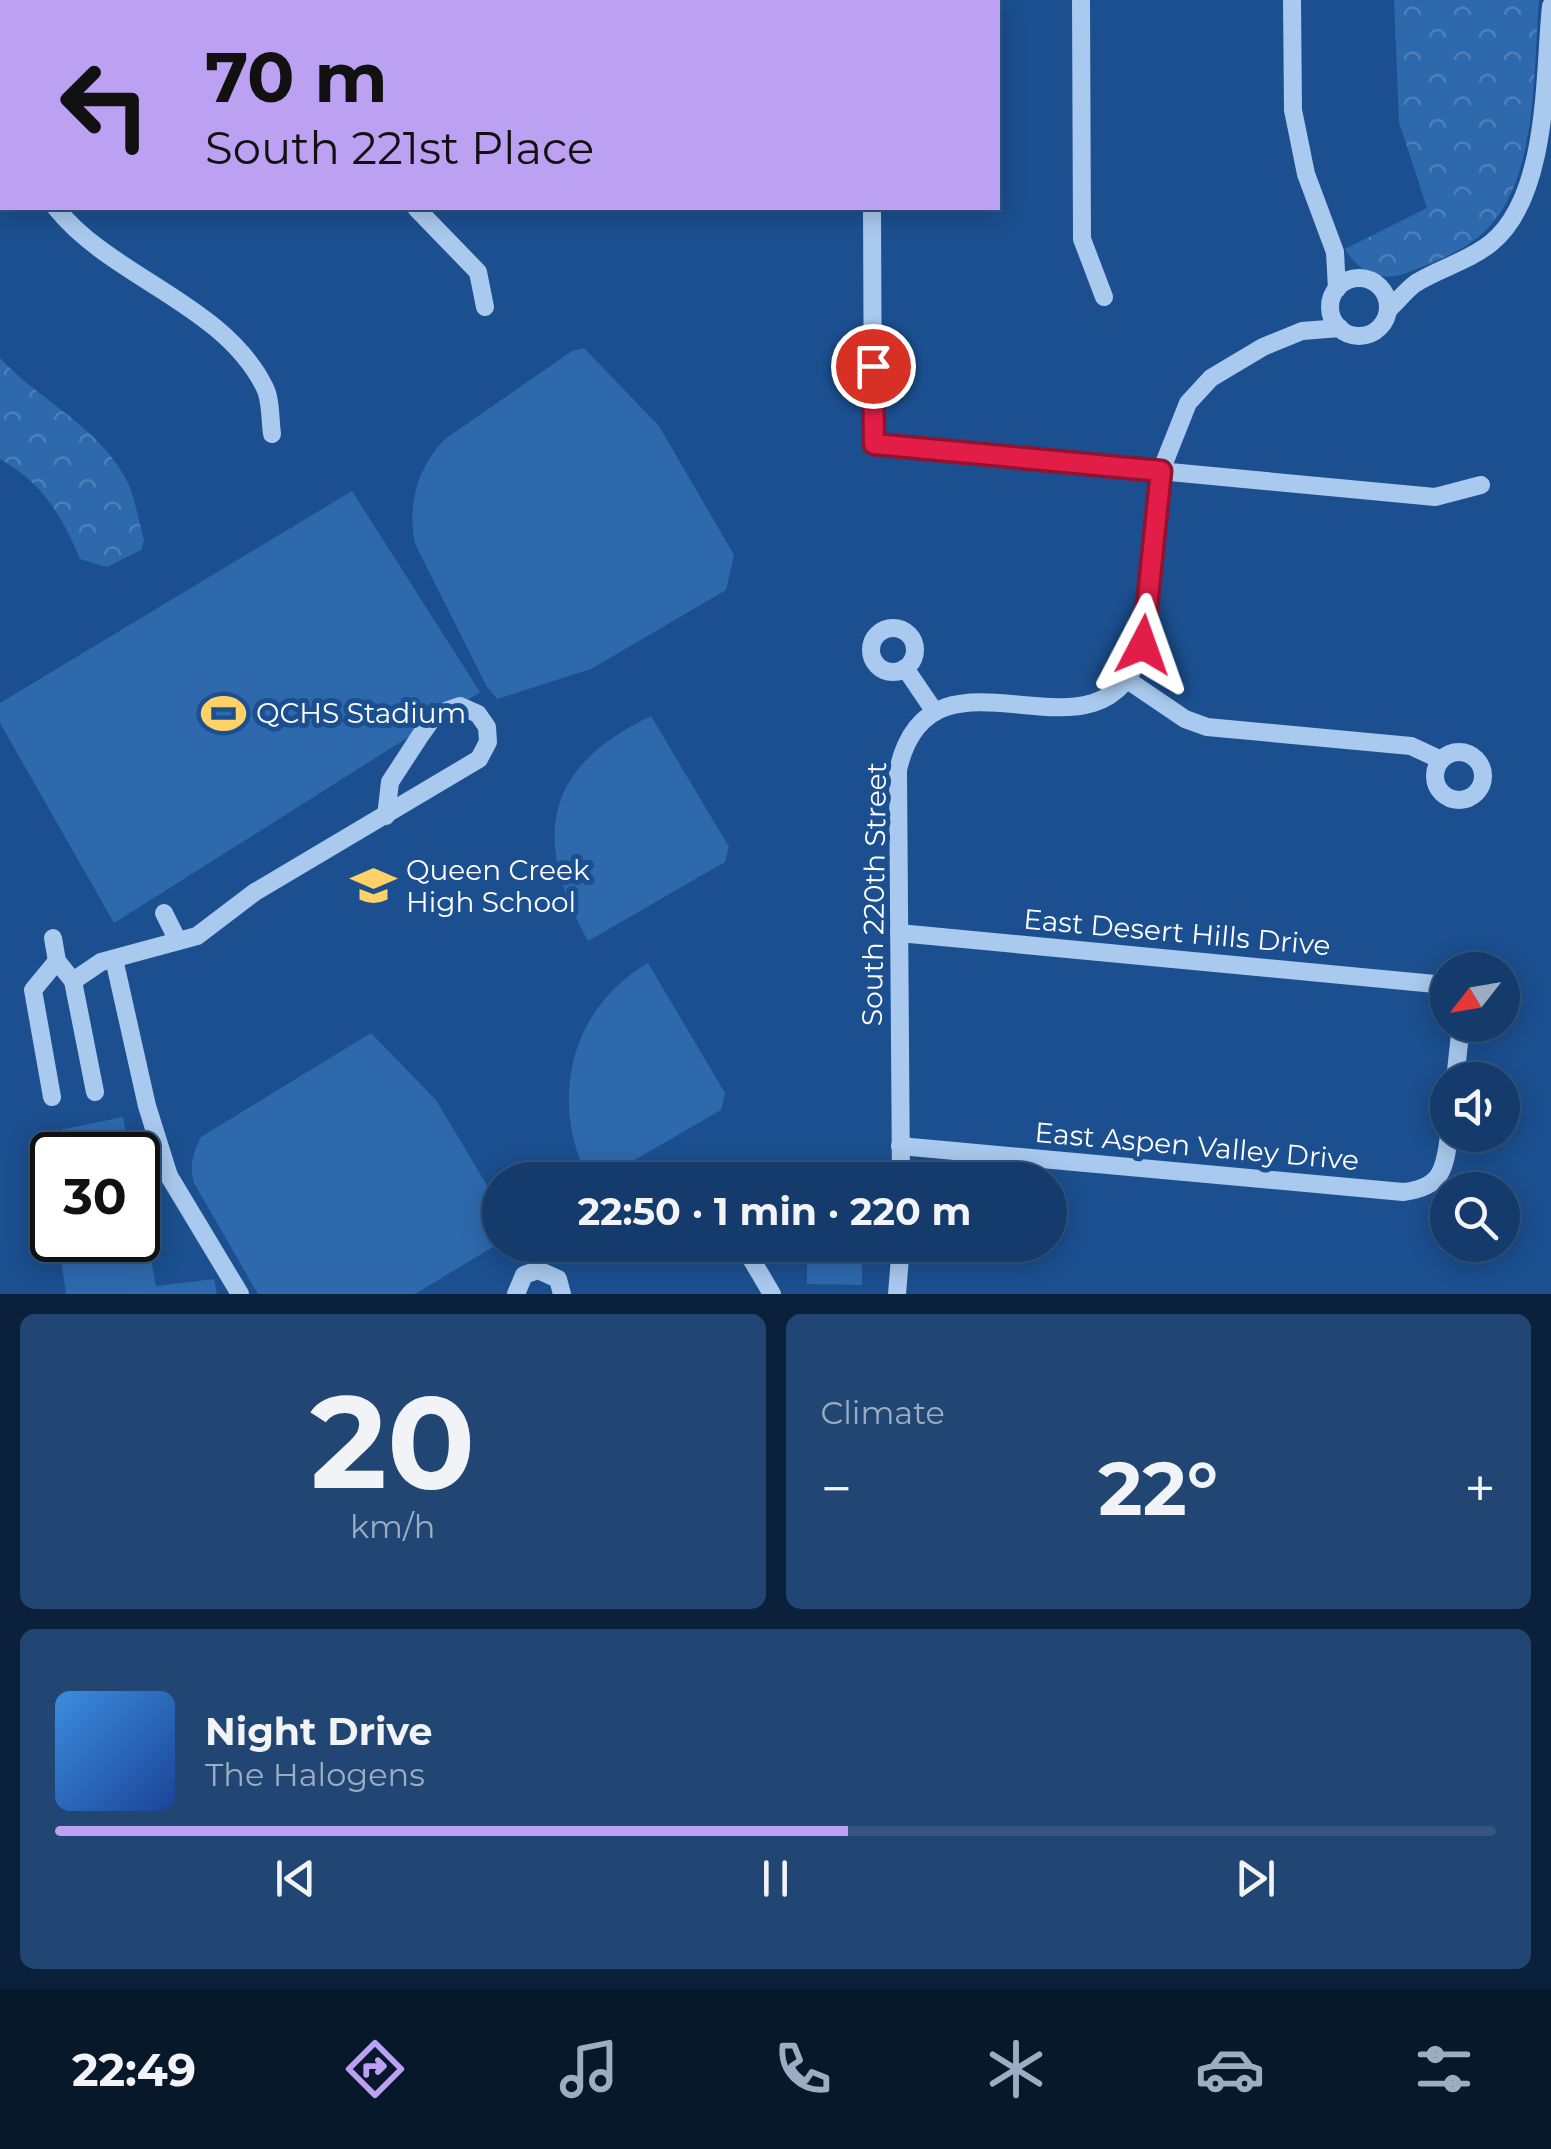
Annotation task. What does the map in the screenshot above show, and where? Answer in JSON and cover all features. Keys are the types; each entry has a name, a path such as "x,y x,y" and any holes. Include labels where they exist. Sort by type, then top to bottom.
{"street":[{"path":"1081,0 1082,239 1104,296"},
{"path":"1292,0 1292,110 1306,174 1335,252 1334,297 1340,328"},
{"path":"904,668 935,712 971,699 1076,709 1097,704 1129,681 1143,645 1161,471 1188,403 1211,378 1263,346 1302,332 1340,328 1365,336 1380,326 1388,310 1414,284 1480,251 1516,214 1530,181 1537,146 1551,6"},
{"path":"58,210 102,250 203,320 238,352 267,390 272,434"},
{"path":"418,210 478,272 486,306"},
{"path":"872,210 874,444 1436,497 1481,485"},
{"path":"1335,252 1369,282 1388,310"},
{"path":"1302,332 1334,297 1369,282 1414,284"},
{"path":"1129,681 1185,719 1207,727 1411,746 1441,760"},
{"path":"74,981 114,959 197,936 256,892 386,816 479,760 488,742 487,728 478,714 460,706 448,706 435,715 390,782 386,816"},
{"name":"South 220th Street","path":"900,1162 898,770 904,743 935,712"},
{"path":"164,912 178,941"},
{"name":"East Desert Hills Drive","path":"899,933 1430,984"},
{"path":"53,938 57,961 74,981 95,1092"},
{"path":"114,959 147,1106 169,1176 240,1294"},
{"path":"52,1097 33,990 57,961"},
{"name":"East Aspen Valley Drive","path":"900,1146 1402,1192 1422,1190 1438,1181 1445,1170 1447,1152"},
{"path":"754,1262 772,1294"},
{"path":"897,1294 900,1262"},
{"path":"516,1294 524,1275 538,1270 552,1273 562,1294"}],"green space":[{"path":"1394,0 1539,0 1530,124 1515,185 1501,211 1475,239 1439,260 1390,277 1365,270 1345,249 1427,208 1399,122"},
{"path":"584,348 659,426 734,555 726,590 591,669 497,699 487,687 415,544 412,515 417,487 427,462 445,439 572,351"},
{"path":"0,358 110,455 133,496 144,540 141,550 107,567 80,559 49,501 28,479 0,459"},
{"name":"QCHS Stadium","path":"352,491 480,692 114,923 0,723 0,703"},
{"path":"651,716 729,847 725,862 588,941 559,871 555,839 558,810 568,783 587,759 615,736"},
{"path":"648,963 725,1093 721,1110 631,1162 582,1162 570,1119 569,1088 574,1059 584,1031 621,982"},
{"path":"371,1033 436,1100 482,1177 482,1254 415,1294 258,1294 194,1183 192,1165 201,1137"},
{"path":"123,1117 126,1132 50,1132"},
{"path":"61,1262 151,1262 156,1286 214,1279 217,1294 66,1294"},
{"path":"807,1262 862,1262 862,1285 807,1284"}],"place":[{"name":"QCHS Stadium","path":"223,713"},
{"name":"Queen Creek High School","path":"373,886"}],"route":[{"path":"873,366 874,444 1161,471 1148,560 1143,645"}]}
